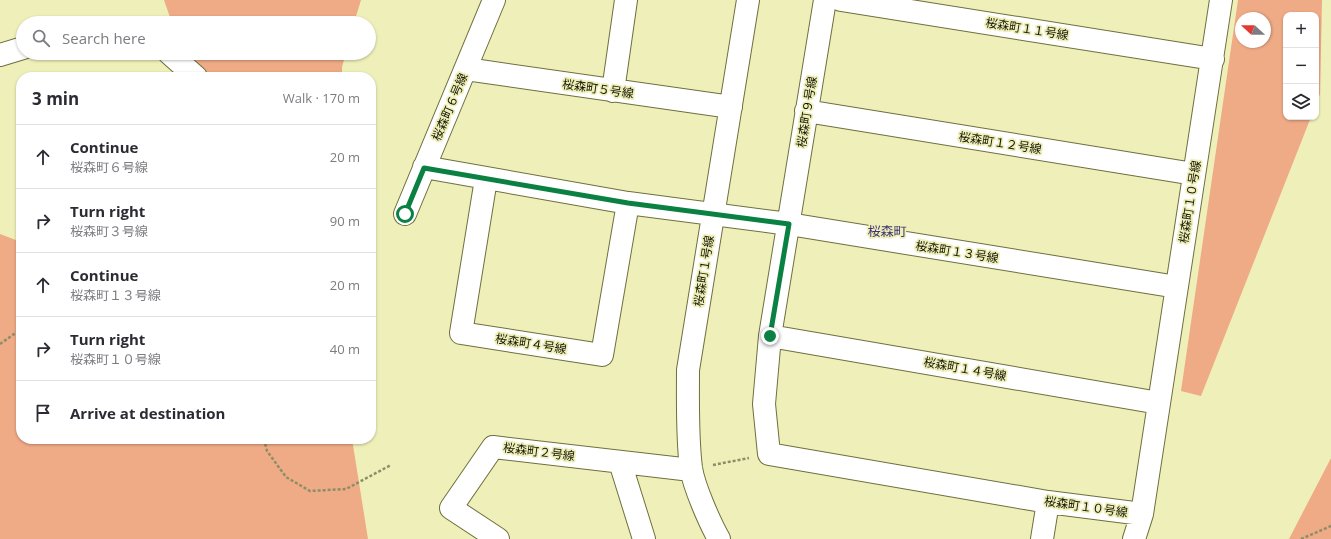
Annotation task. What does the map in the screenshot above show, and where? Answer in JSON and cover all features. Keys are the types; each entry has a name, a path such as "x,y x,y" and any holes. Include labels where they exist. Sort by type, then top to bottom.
{"street":[{"name":"桜森町６号線","path":"405,214 494,0"},
{"path":"613,91 626,0"},
{"name":"桜森町１号線","path":"719,539 710,524 691,470 688,418 688,370 748,0"},
{"name":"桜森町９号線","path":"789,224 825,0"},
{"name":"桜森町１１号線","path":"841,0 1212,59"},
{"name":"桜森町１０号線","path":"769,454 1048,502 1142,514 1222,0"},
{"path":"0,55 16,50"},
{"path":"177,60 190,72"},
{"name":"桜森町５号線","path":"466,69 731,108"},
{"name":"桜森町１２号線","path":"806,111 1194,174"},
{"name":"桜森町１３号線","path":"424,168 628,203 789,224 1177,287"},
{"name":"桜森町４号線","path":"486,179 461,333 602,355 628,203"},
{"path":"769,454 764,404 770,336 789,224"},
{"name":"桜森町１４号線","path":"770,336 1159,403"},
{"name":"桜森町２号線","path":"498,539 451,508 493,447 691,470"},
{"path":"620,462 644,539"},
{"path":"1042,539 1048,502"},
{"path":"1134,539 1142,514"}],"path":[{"path":"0,344 16,333"},
{"path":"265,444 267,451 286,476 310,491 346,489 391,465"},
{"path":"691,470 769,454"},
{"path":"1301,539 1331,526"}],"shaded area":[{"path":"164,0 361,0 356,16 170,16"},
{"path":"1238,0 1322,0 1319,97 1319,12 1283,12 1283,120 1310,120 1201,396 1181,391 1235,21 1235,48 1271,48 1271,12 1236,12"},
{"path":"185,60 344,60 342,72 189,72"},
{"path":"0,234 16,240 16,444 353,444 368,539 0,539"},
{"path":"1331,458 1331,539 1289,539"}],"district":[{"name":"桜森町","path":"887,231"}],"route":[{"path":"405,214 424,168 628,203 789,224 770,336"}]}
